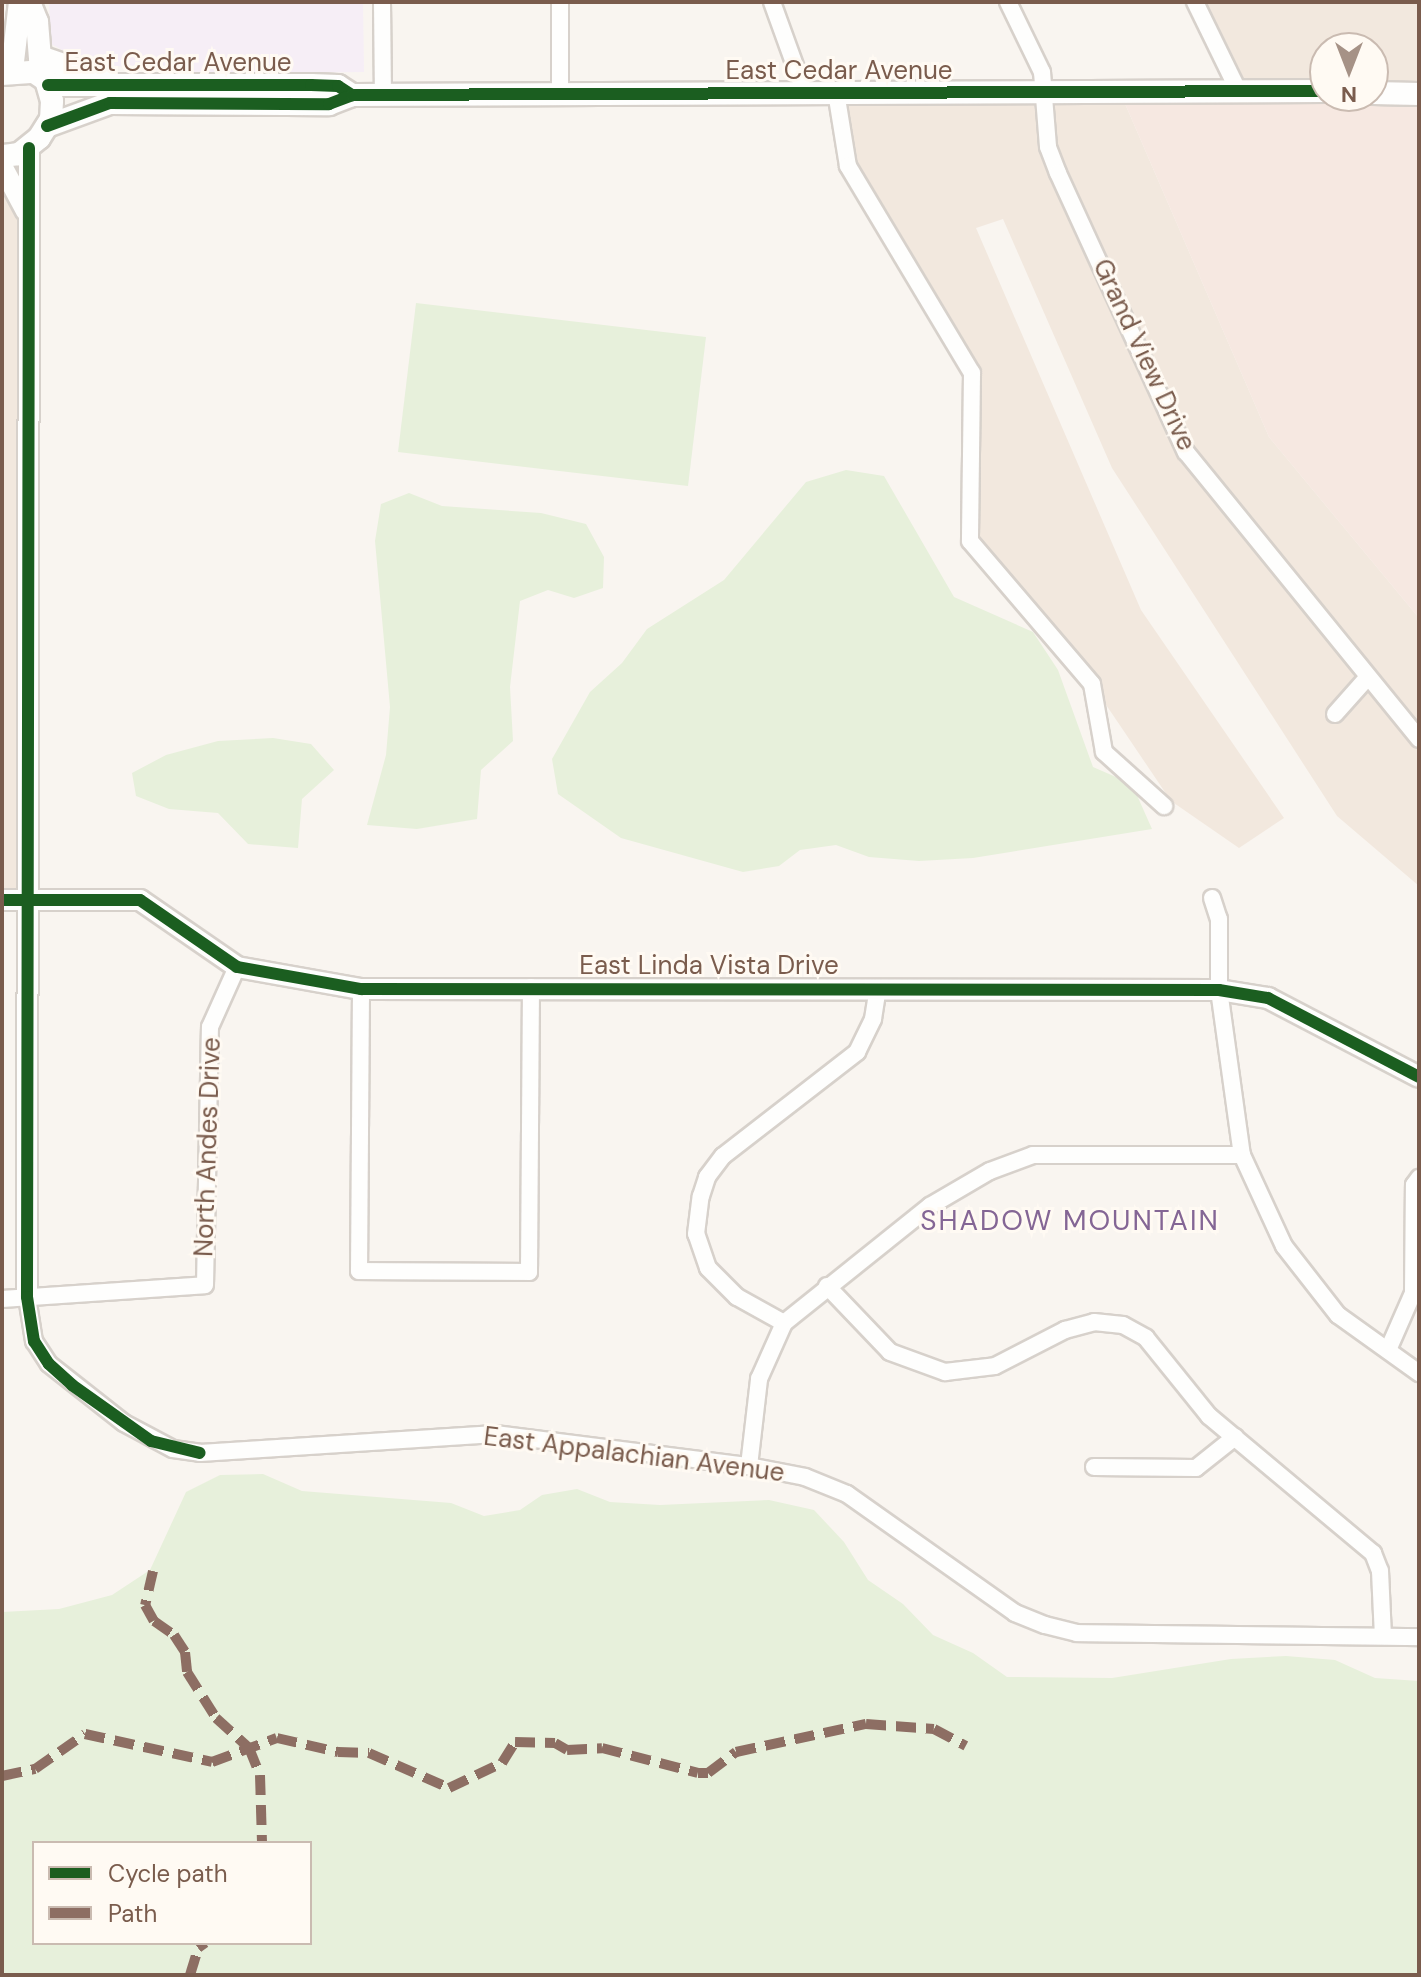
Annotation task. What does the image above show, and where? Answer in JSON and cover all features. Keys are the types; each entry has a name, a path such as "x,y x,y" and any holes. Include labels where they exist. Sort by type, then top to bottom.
{"main road":[{"path":"7,72 20,2"},
{"path":"2,156 29,148 47,126 52,111 29,2"},
{"name":"East Cedar Avenue","path":"7,72 66,70 128,85 338,86 352,95"},
{"name":"East Cedar Avenue","path":"47,126 110,103 329,104 352,95 383,94 1309,91"},
{"path":"1389,93 1419,94"}],"street":[{"path":"382,2 383,94"},
{"path":"560,2 560,94"},
{"path":"772,2 805,93"},
{"name":"Grand View Drive","path":"1008,2 1042,72 1048,147 1058,173 1186,452 1419,739"},
{"path":"1195,2 1238,90"},
{"path":"836,92 848,166 972,373 970,541 1092,684 1104,752 1164,806"},
{"path":"2,1299 27,1297 26,211 29,148"},
{"path":"2,166 26,211"},
{"path":"1335,714 1367,678"},
{"path":"1212,898 1219,919 1219,990 1242,1155 1284,1246 1338,1315 1419,1373"},
{"name":"East Linda Vista Drive","path":"2,900 140,900 237,967 361,989 1219,990 1268,998 1419,1077"},
{"name":"North Andes Drive","path":"27,1297 205,1285 210,1027 237,967"},
{"path":"361,989 359,1271 529,1272 531,987"},
{"path":"784,1323 737,1297 708,1268 696,1234 701,1196 707,1177 723,1156 857,1052 873,1019 878,989"},
{"path":"749,1466 759,1379 784,1323 930,1206 1011,1161 1033,1155 1242,1155"},
{"path":"1388,1350 1413,1293 1414,1185 1419,1178"},
{"path":"827,1286 890,1352 945,1372 995,1366 1065,1330 1094,1322 1123,1325 1146,1338 1194,1399 1373,1553 1380,1571 1383,1636"},
{"name":"East Appalachian Avenue","path":"27,1297 34,1341 49,1364 124,1423 173,1449 200,1453 495,1434 749,1466 805,1477 847,1494 1015,1613 1045,1625 1077,1633 1419,1637"},
{"path":"1094,1467 1196,1468 1235,1437"}],"shaded area":[{"path":"49,2 363,2 364,72 181,74 85,62 51,44"},
{"path":"1195,2 1419,2 1419,102 1389,98 1389,32 1309,32 1309,95 1238,90"},
{"path":"836,92 1120,92 1269,437 1419,618 1419,886 1337,816 1112,468 1003,219 976,228 1141,610 1284,818 1239,848 1171,801 1092,684 970,541 972,373 848,166"},
{"path":"1120,92 1309,93 1309,112 1389,112 1389,94 1419,94 1419,618 1269,437"},
{"path":"2,186 25,186 26,900 2,900"}],"green space":[{"path":"416,303 706,337 688,486 398,452"},
{"path":"846,470 884,476 954,597 1033,632 1058,670 1093,767 1132,784 1152,829 973,858 919,861 869,857 836,845 800,850 779,866 743,872 621,838 558,794 552,759 590,692 622,663 647,629 724,580 806,482"},
{"path":"409,493 442,506 541,513 586,524 604,557 603,588 574,598 548,590 520,601 510,687 513,741 481,770 477,819 417,829 367,825 386,755 390,707 375,541 381,504"},
{"path":"273,738 311,744 334,770 302,799 298,848 248,844 218,813 169,809 136,796 132,773 166,755 218,741"},
{"path":"263,1474 302,1491 451,1503 484,1516 520,1510 542,1495 577,1489 610,1502 660,1505 769,1500 814,1510 844,1542 868,1580 903,1604 933,1635 973,1653 1007,1677 1112,1678 1231,1659 1286,1656 1335,1660 1375,1678 1419,1681 1419,1975 2,1975 2,1612 59,1609 112,1595 150,1570 186,1492 220,1475"}],"marked path":[{"path":"153,1571 145,1605 154,1621 174,1635 185,1652 187,1672 216,1718 249,1748 260,1775 262,1841"},
{"path":"2,1776 35,1769 85,1734 212,1762 277,1738 338,1752 369,1753 449,1788 502,1763 515,1742 555,1743 567,1750 602,1748 698,1773 708,1773 736,1752 866,1724 934,1729 966,1746"},
{"path":"190,1975 198,1948 202,1945"}],"cycle path":[{"path":"48,85 311,85 338,86 352,95"},
{"path":"47,126 110,103 329,104 352,95 1309,91"},
{"path":"29,148 27,1297 34,1341 49,1364 72,1385 151,1441 200,1453"},
{"path":"2,900 140,900 237,967 361,989 1219,990 1268,998 1419,1077"}],"district":[{"name":"SHADOW MOUNTAIN","path":"1070,1221"}]}
